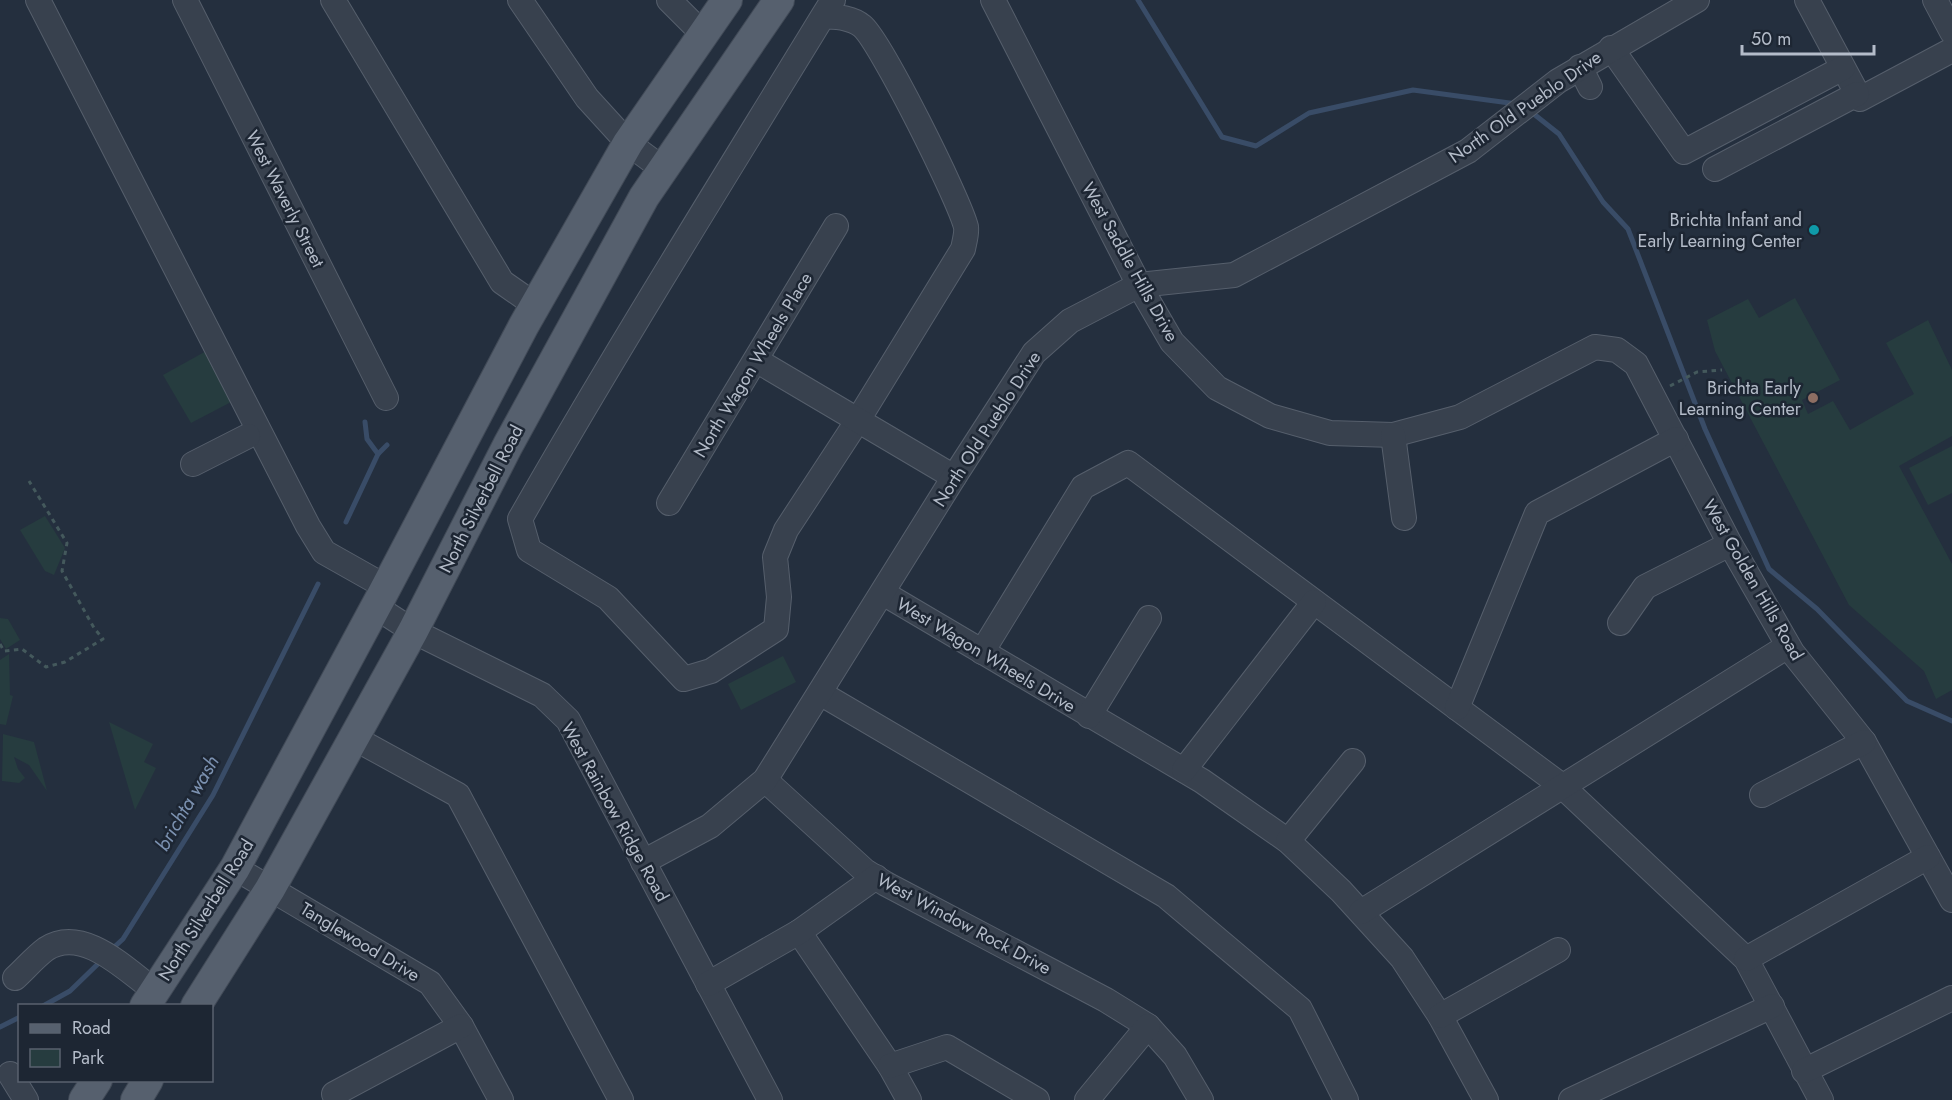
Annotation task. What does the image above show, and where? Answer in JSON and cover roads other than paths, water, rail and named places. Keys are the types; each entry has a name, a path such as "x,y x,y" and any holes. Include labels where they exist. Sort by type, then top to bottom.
{"main road":[{"name":"North Silverbell Road","path":"150,998 235,868 535,305 628,143 727,0"},
{"name":"North Silverbell Road","path":"197,1004 270,889 413,631 508,445 663,169 779,0"},
{"path":"84,1100 96,1082"},
{"path":"136,1100 147,1082"}],"street":[{"name":"West Rainbow Ridge Road","path":"38,0 308,526 324,552 381,597 413,631 542,696 568,720 770,1100"},
{"name":"West Waverly Street","path":"185,0 386,398"},
{"path":"333,0 502,282 535,305"},
{"path":"520,0 587,98 628,143 663,169"},
{"path":"669,0 703,34"},
{"name":"West Saddle Hills Drive","path":"993,0 1139,285 1172,342 1217,388 1270,416 1330,433 1393,435 1460,417 1595,347 1617,350"},
{"name":"North Old Pueblo Drive","path":"643,862 710,826 765,780 1034,353 1070,321 1139,285 1234,275 1468,151 1558,81 1585,77 1611,48 1697,0"},
{"path":"1807,0 1860,99 1952,50"},
{"path":"1935,0 1952,32"},
{"path":"828,8 864,26 887,63 954,195 967,229 963,249 946,281 786,530 775,557 779,597 776,629 711,671 684,679 608,598 529,550 520,519 828,8"},
{"path":"1611,48 1684,152 1844,68"},
{"path":"1715,169 1857,94"},
{"name":"North Wagon Wheels Place","path":"669,503 836,226"},
{"name":"West Golden Hills Road","path":"1617,350 1636,364 1730,544 1788,646 1864,742 1952,900"},
{"path":"756,360 954,477"},
{"path":"1393,435 1404,518"},
{"path":"193,464 248,436"},
{"path":"1457,708 1537,513 1676,440"},
{"path":"982,652 1083,487 1128,463 1562,786 1746,959 1821,1100"},
{"path":"1620,622 1645,587 1730,544"},
{"name":"West Wagon Wheels Drive","path":"883,593 1184,770 1288,841 1361,912 1402,958 1440,1016 1486,1100"},
{"path":"1184,770 1314,602"},
{"name":"West Wagon Wheels Drive","path":"1089,716 1149,618"},
{"path":"1361,912 1788,646"},
{"path":"820,693 1166,896 1300,1009 1346,1100"},
{"path":"354,738 458,795 621,1100"},
{"path":"1762,795 1864,742"},
{"path":"1288,841 1353,761"},
{"name":"West Window Rock Drive","path":"765,780 876,877 933,911 1106,1000 1148,1026 1175,1056 1201,1100"},
{"path":"1746,959 1928,857"},
{"name":"Tanglewood Drive","path":"235,868 430,983 461,1026 501,1100"},
{"path":"708,984 799,932 876,877"},
{"path":"799,932 890,1066 909,1100"},
{"path":"15,978 46,949 68,941 93,948 117,964 150,998"},
{"path":"1440,1016 1558,950"},
{"path":"1804,1071 1952,998"},
{"path":"1571,1100 1772,1006"},
{"path":"334,1094 461,1026"},
{"path":"1087,1100 1148,1026"},
{"path":"890,1066 947,1047 1037,1100"},
{"path":"10,1074 26,1100"}],"waterway":[{"path":"1138,0 1222,137 1256,146 1309,113 1413,90 1517,104"},
{"path":"1530,111 1559,134 1603,202 1628,229 1705,429 1769,569 1817,609 1907,701 1952,721"},
{"path":"365,422 367,439 378,454"},
{"name":"brichta wash","path":"346,522 378,454 387,445"},
{"name":"brichta wash","path":"111,950 123,939 213,795 318,584"},
{"name":"brichta wash","path":"47,1004 70,991 103,959"},
{"name":"brichta wash","path":"0,1027 18,1018"}],"place":[{"name":"Brichta Infant and Early Learning Center","path":"1814,230"},
{"name":"Brichta Early Learning Center","path":"1813,398"}]}
